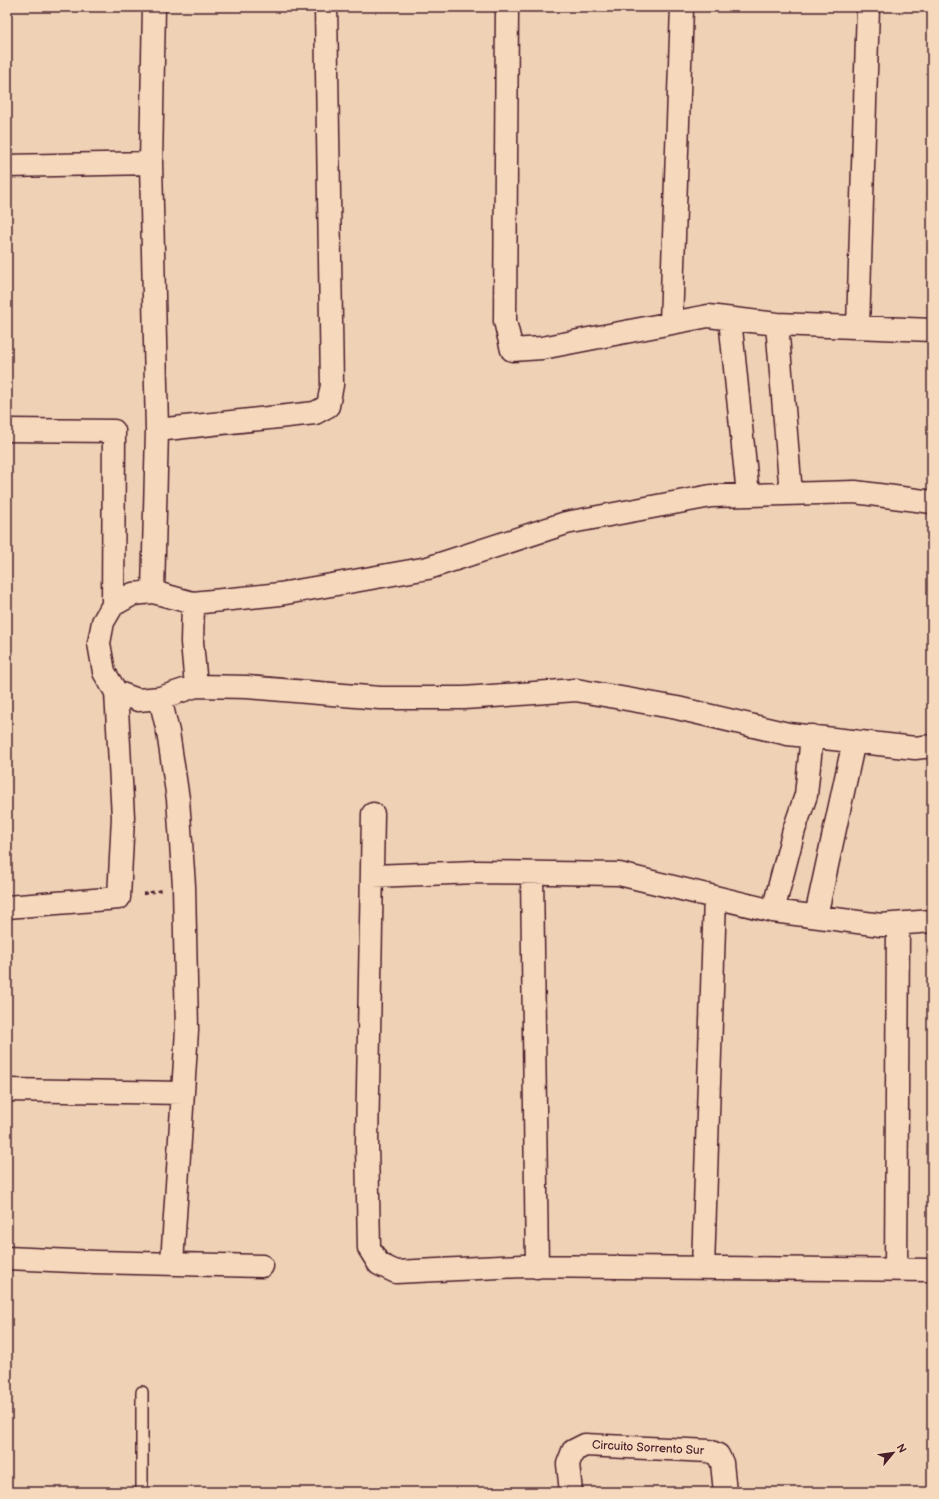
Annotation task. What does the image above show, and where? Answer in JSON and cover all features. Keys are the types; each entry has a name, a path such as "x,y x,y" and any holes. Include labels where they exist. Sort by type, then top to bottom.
{"street":[{"path":"153,592 157,430 151,163 154,7"},
{"path":"157,430 315,413 328,406 332,385 326,7"},
{"path":"507,7 505,321 512,350 542,348 708,316 777,324 932,330"},
{"path":"671,323 682,7"},
{"path":"858,327 868,7"},
{"path":"7,166 151,163"},
{"path":"730,319 748,495"},
{"path":"777,324 791,494"},
{"path":"7,430 114,431 113,605 103,622 99,643 104,672 116,692 123,817 119,898 7,907"},
{"path":"113,605 133,594 153,592 193,603 280,594 428,568 566,523 711,496 855,492 932,502"},
{"path":"193,603 192,642 196,686"},
{"path":"116,692 138,700 160,698 196,686 247,687 388,698 464,698 576,690 677,708 788,734 915,748 932,746"},
{"path":"160,698 168,732 178,799 184,886 187,1030 172,1264"},
{"path":"773,910 794,830 806,795 812,736"},
{"path":"816,916 854,741"},
{"path":"373,814 367,1144 369,1248 379,1264 396,1272 537,1267 932,1270"},
{"path":"373,876 477,872 619,874 773,910 881,925 932,922"},
{"path":"532,873 537,1267"},
{"path":"704,1268 715,897"},
{"path":"896,1270 898,924"},
{"path":"7,1090 183,1093"},
{"path":"7,1258 262,1266"},
{"name":"Circuito Sorrento Sur","path":"570,1492 568,1464 573,1451 585,1445 709,1451 718,1456 722,1463 725,1492"}],"lane":[{"path":"142,1392 142,1492"}],"path":[{"path":"119,898 184,886"}]}
